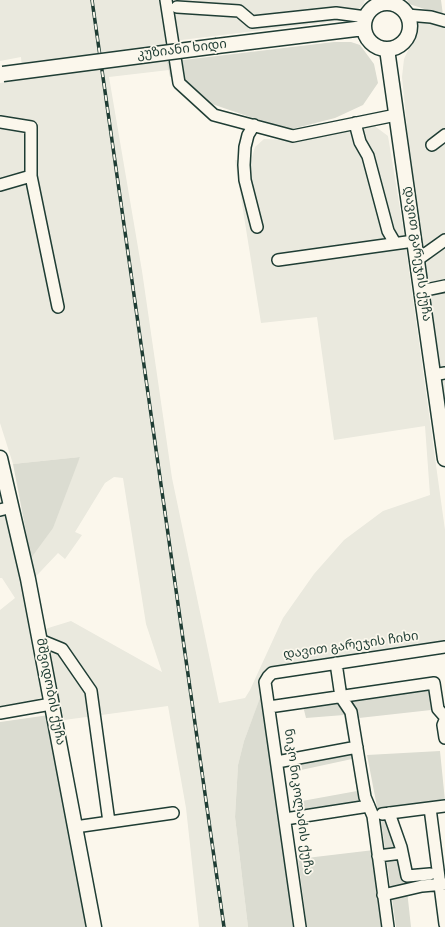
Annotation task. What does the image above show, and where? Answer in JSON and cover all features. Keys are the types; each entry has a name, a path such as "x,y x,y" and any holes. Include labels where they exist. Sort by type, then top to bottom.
{"main road":[{"path":"378,3 396,3 407,15 410,23 410,31 406,39 400,45 387,49 374,45 366,35 365,22 373,8 378,3"},
{"name":"კუზიანი ხიდი","path":"2,74 217,46 365,22"},
{"name":"დავით გარეჯის ქუჩა","path":"387,49 421,291 439,374 445,459"},
{"name":"მშვიდობის ქუჩა","path":"0,458 6,508 28,579 94,927"}],"street":[{"path":"166,0 179,83 214,114 293,136 396,115"},
{"path":"177,7 239,11 252,22 336,13 365,22"},
{"path":"407,15 431,16 445,21"},
{"path":"0,122 30,127 30,176 58,307"},
{"path":"355,123 360,142 368,156 388,231 395,243"},
{"path":"254,125 248,135 245,147 244,165 245,180 257,227"},
{"path":"432,145 445,135"},
{"path":"0,185 30,176"},
{"path":"417,260 445,240"},
{"path":"278,260 414,241"},
{"path":"421,291 445,286"},
{"path":"40,640 62,649 91,691 109,822"},
{"name":"დავით გარეჯის ჩიხი","path":"265,682 272,673 445,647"},
{"path":"336,663 341,697 351,712 365,797 371,811 388,927"},
{"name":"ნიკო ნიკოლაძის ქუჩა","path":"265,682 300,927"},
{"path":"269,707 434,684 438,709 445,717"},
{"path":"0,713 52,704"},
{"path":"445,720 443,725 445,738"},
{"path":"277,762 357,747"},
{"path":"285,819 371,811 389,813 445,806"},
{"path":"430,808 443,884 445,924"},
{"path":"75,827 173,813"},
{"path":"389,813 402,853 407,876 430,874"},
{"path":"378,856 402,853"},
{"path":"383,895 422,886 443,884"}],"shaded area":[{"path":"0,0 365,0 363,5 346,20 165,42 169,70 109,77 142,271 172,478 219,703 245,698 283,618 314,574 344,540 383,511 430,495 425,426 334,440 317,317 261,323 235,160 251,161 255,147 264,139 290,140 372,124 388,136 403,227 445,530 445,644 271,669 244,741 238,765 235,817 248,927 199,927 186,808 168,706 64,720 45,629 71,621 162,672 146,624 123,478 114,477 105,483 75,532 82,535 65,559 58,553 25,588 44,694 37,700 0,706 0,610 15,598 2,578 0,578 0,478 18,573 31,558 80,457 13,464 0,423 0,83 23,79 21,57 0,61"},
{"path":"407,0 441,0 443,15 409,4"},
{"path":"416,20 445,28 445,403 409,148 402,77 404,59 411,44"},
{"path":"334,42 351,42 360,45 374,64 378,83 363,105 335,118 288,130 212,104 188,85 183,78 170,77 167,62"},
{"path":"80,457 53,528 31,558 13,464"},
{"path":"264,687 300,927 248,927 235,817 238,765 244,741"},
{"path":"429,690 431,710 359,718 370,800 304,812 302,801 357,791 352,759 301,770 297,754 349,744 344,715 306,718 303,706"},
{"path":"49,715 89,927 0,927 0,722"},
{"path":"440,751 445,801 391,807 378,812 367,755"},
{"path":"399,817 411,927 396,927 381,820"},
{"path":"374,850 384,927 307,927 298,859"}],"railway":[{"path":"92,0 224,927"}]}
